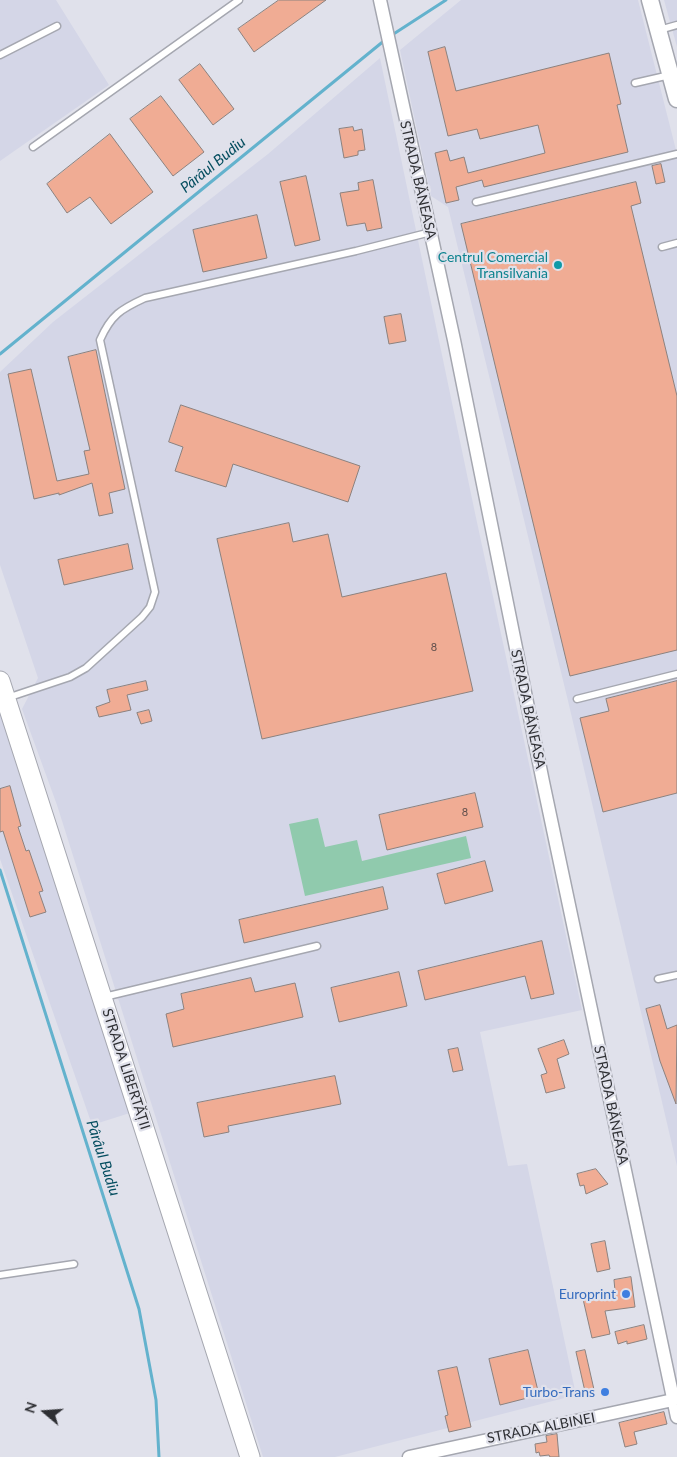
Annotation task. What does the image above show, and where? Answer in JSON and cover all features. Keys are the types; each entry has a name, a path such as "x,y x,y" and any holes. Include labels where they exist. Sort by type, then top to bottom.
{"main road":[{"name":"STRADA LIBERTĂȚII","path":"3,690 250,1457"}],"street":[{"name":"STRADA BĂNEASA","path":"380,0 390,58 430,232 482,477 542,782 677,1417"},
{"path":"650,0 677,99"},
{"name":"STRADA ALBINEI","path":"409,1457 673,1400"}],"lane":[{"path":"33,147 239,0"},
{"path":"658,30 677,24"},
{"path":"0,55 57,26"},
{"path":"635,83 670,75"},
{"path":"476,202 677,154"},
{"path":"3,690 70,678 86,668 142,617 150,607 155,592 100,340 107,324 121,309 145,298 356,251 430,232"},
{"path":"662,247 677,243"},
{"path":"577,699 677,674"},
{"path":"103,997 317,946"},
{"path":"658,979 677,975"},
{"path":"0,1275 74,1264"}],"shaded area":[{"path":"0,0 56,0 109,85 0,161"},
{"path":"461,0 638,0 677,154 677,1166 569,705 448,207 431,196 400,50"},
{"path":"664,0 677,0 677,47"},
{"path":"380,58 475,513 582,1010 480,1032 508,1166 527,1164 576,1395 335,1457 263,1457 57,805 22,709 38,678 0,565 0,372 53,322 268,154"},
{"path":"0,698 133,1112 92,1125 0,859"}],"green space":[{"path":"318,818 325,847 357,840 362,861 466,836 471,858 305,896 289,824"}],"building":[{"path":"279,0 326,0 254,52 238,29"},
{"path":"445,47 456,91 609,53 621,104 617,105 628,152 484,187 482,180 456,187 459,200 446,203 435,153 447,150 450,161 464,157 468,173 545,153 538,125 480,139 477,129 448,136 428,52"},
{"path":"200,64 234,109 213,125 179,80"},
{"path":"161,96 204,152 173,176 130,119"},
{"path":"353,127 354,131 362,129 365,150 358,151 358,155 344,158 339,129"},
{"path":"110,134 153,192 111,224 90,197 67,213 47,184"},
{"path":"661,164 665,182 656,184 652,166"},
{"path":"306,176 320,240 295,246 280,182"},
{"path":"373,180 382,228 367,231 365,223 347,226 340,193 359,190 358,183"},
{"path":"636,182 641,203 631,206 677,396 677,650 570,676 461,224"},
{"path":"257,215 267,258 203,272 193,230"},
{"path":"401,314 406,341 389,344 384,317"},
{"path":"96,350 125,489 109,493 113,513 99,516 92,483 59,495 59,493 34,499 8,374 31,369 57,481 89,474 84,451 90,450 68,357"},
{"path":"181,405 360,466 348,502 233,464 226,487 175,471 183,447 169,442"},
{"path":"289,523 293,542 328,534 342,597 446,573 473,691 262,739 217,539"},
{"path":"128,544 133,569 64,585 58,560"},
{"path":"146,681 148,690 127,695 131,710 99,717 96,707 110,702 107,690"},
{"path":"677,681 677,793 603,812 580,718 609,711 606,699"},
{"path":"149,710 152,721 141,724 137,713"},
{"path":"10,786 21,826 18,827 26,851 29,850 43,891 39,892 46,912 30,917 3,831 0,832 0,789"},
{"path":"475,793 483,827 387,850 379,815"},
{"path":"485,861 493,891 445,904 437,874"},
{"path":"383,887 388,909 244,943 239,920"},
{"path":"542,941 554,994 531,999 525,976 425,1000 418,971"},
{"path":"399,972 407,1006 339,1022 331,988"},
{"path":"251,978 255,992 295,983 303,1017 173,1047 166,1014 184,1009 181,994"},
{"path":"660,1005 667,1029 677,1025 676,1104 660,1061 646,1009"},
{"path":"564,1040 569,1054 557,1059 565,1088 546,1093 541,1075 547,1073 538,1049"},
{"path":"458,1048 463,1070 453,1072 448,1050"},
{"path":"335,1076 341,1104 228,1126 229,1132 204,1137 197,1103"},
{"path":"596,1169 608,1184 586,1194 584,1185 580,1186 577,1174"},
{"path":"605,1241 610,1269 597,1272 591,1244"},
{"path":"631,1277 635,1307 605,1311 610,1334 592,1338 583,1299 615,1291 614,1280"},
{"path":"644,1325 647,1339 627,1344 627,1341 618,1344 615,1332"},
{"path":"528,1350 539,1395 500,1405 489,1359"},
{"path":"585,1350 595,1394 586,1396 576,1352"},
{"path":"457,1367 471,1427 449,1432 445,1416 448,1415 438,1371"},
{"path":"664,1412 667,1424 634,1432 637,1444 625,1447 619,1423"},
{"path":"557,1434 559,1457 540,1456 539,1452 536,1453 535,1444 547,1442 546,1436"}],"waterway":[{"name":"Pârâul Budiu","path":"392,35 446,0"},
{"name":"Pârâul Budiu","path":"0,354 385,40"},
{"name":"Pârâul Budiu","path":"0,870 139,1309 156,1400 159,1457"}],"place":[{"name":"Centrul Comercial Transilvania","path":"558,265"},
{"name":"Europrint","path":"626,1294"},
{"name":"Turbo-Trans","path":"605,1392"}]}
